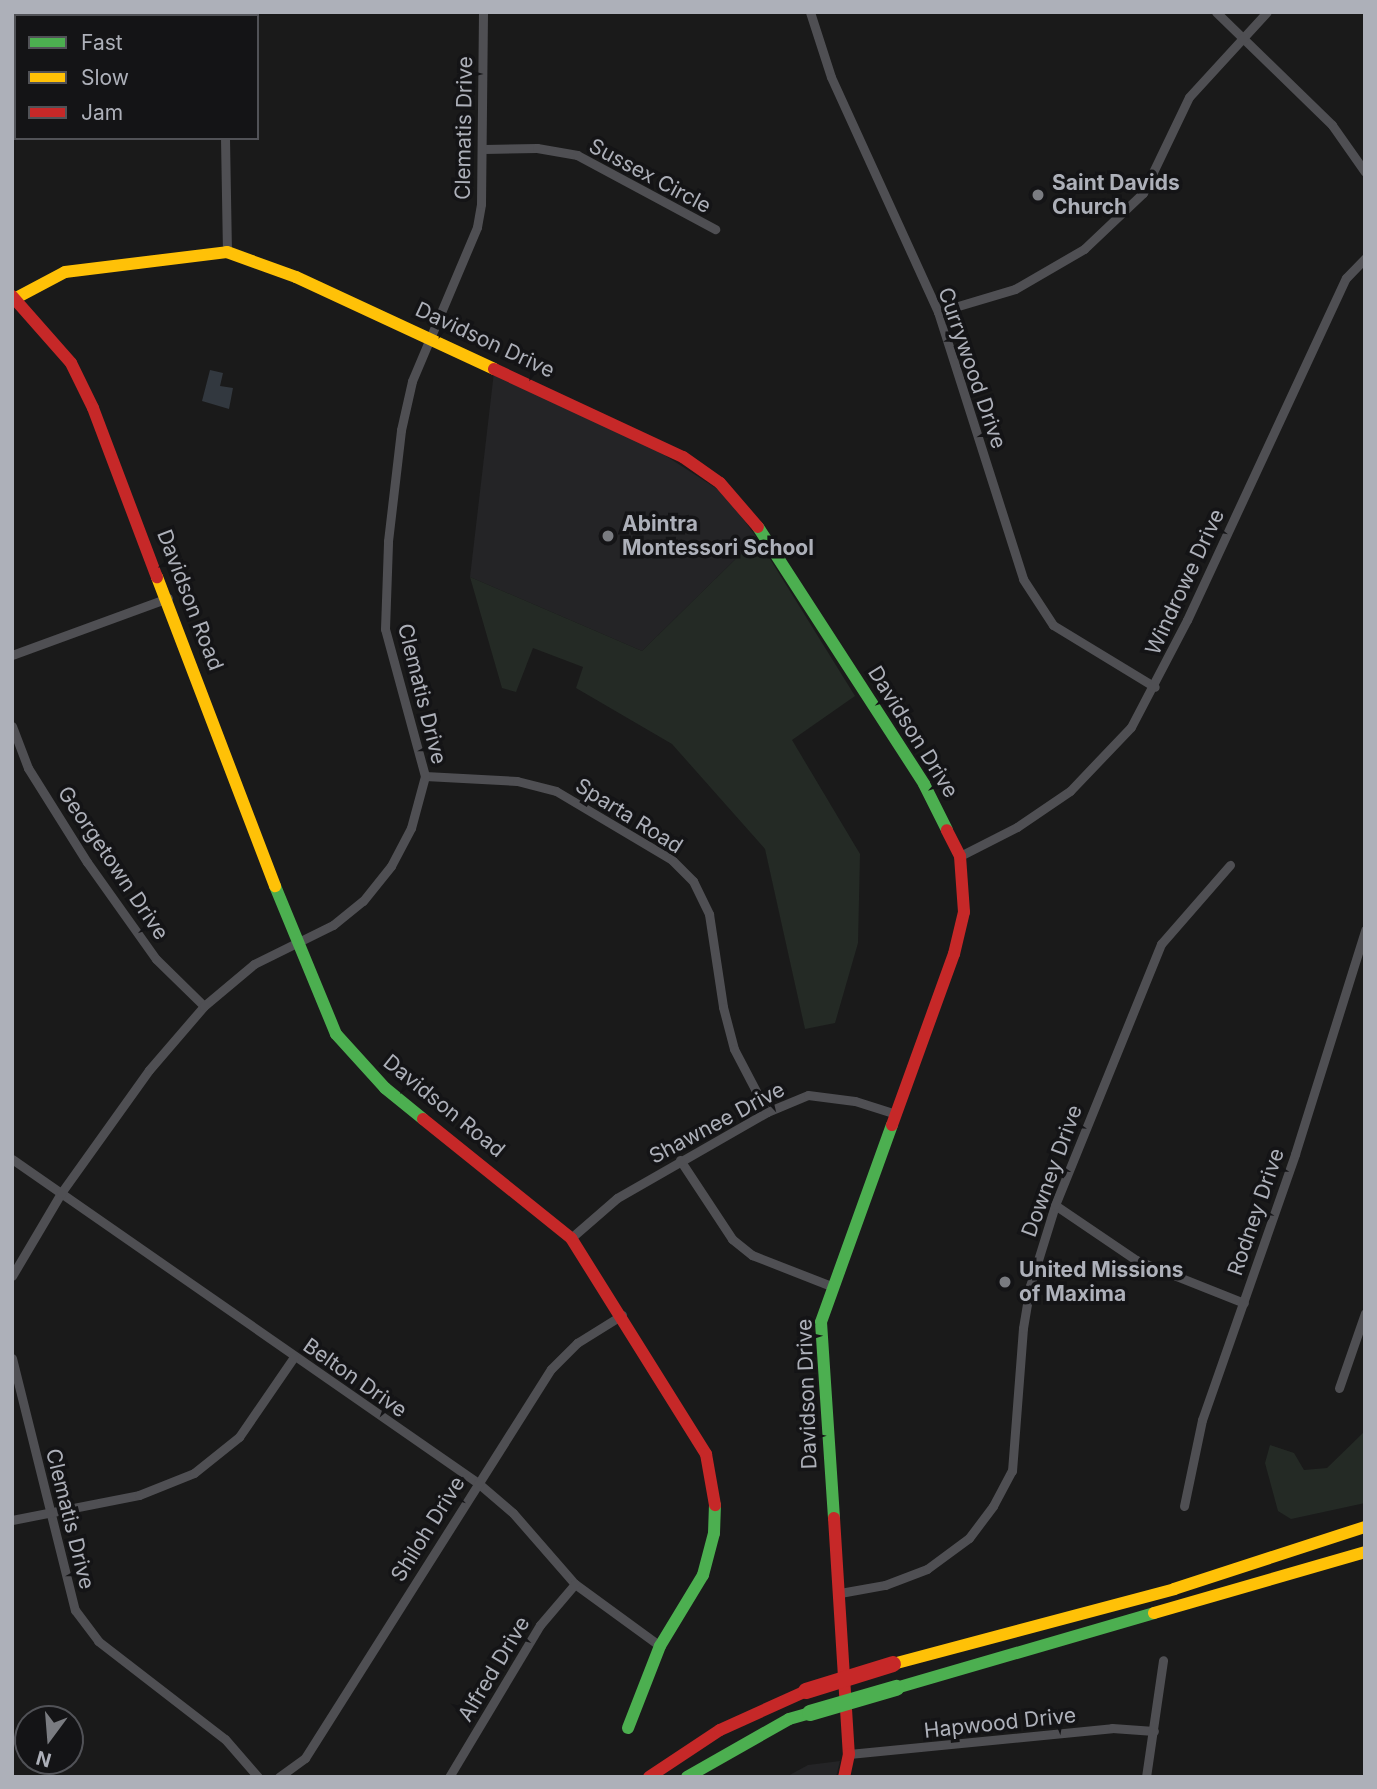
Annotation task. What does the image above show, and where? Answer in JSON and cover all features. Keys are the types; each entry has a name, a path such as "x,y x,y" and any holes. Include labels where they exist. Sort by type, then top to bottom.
{"main road":[{"name":"Davidson Drive","path":"14,297 65,272 227,253 296,277 663,446 720,483 749,513 924,784 960,856 964,912 954,954 831,1286 821,1322 849,1754 844,1777"},
{"name":"Davidson Road","path":"14,297 71,363 103,430 297,942 336,1034 362,1066 571,1238 622,1315 706,1454 715,1491 715,1533 703,1574 660,1646 628,1728"},
{"path":"649,1777 720,1730 806,1691 893,1664 1174,1589 1365,1527"},
{"path":"687,1777 765,1732 810,1713 1365,1552"}],"street":[{"name":"Clematis Drive","path":"12,1276 61,1194 149,1070 204,1006 254,964 333,925 381,881 411,828 425,776 385,629 388,541 401,430 412,381 477,227 484,149 483,12"},
{"name":"Currywood Drive","path":"810,12 831,77 937,312 1023,579 1042,614 1081,645 1155,687"},
{"path":"1216,12 1244,36 1332,125 1365,172"},
{"path":"937,312 1015,289 1084,249 1143,193 1189,97 1267,12"},
{"path":"225,140 227,253"},
{"name":"Sussex Circle","path":"484,149 537,148 577,155 715,229"},
{"name":"Windrowe Drive","path":"960,856 1017,827 1070,791 1104,761 1155,687 1346,278 1365,258"},
{"path":"12,655 168,598"},
{"name":"Georgetown Drive","path":"12,726 28,768 87,862 156,959 204,1006"},
{"name":"Sparta Road","path":"425,776 517,780 556,791 672,860 693,881 709,914 723,1007 734,1049 767,1112"},
{"name":"Downey Drive","path":"840,1593 885,1585 927,1569 969,1538 993,1506 1012,1471 1023,1328 1030,1286 1055,1205 1161,944 1230,865"},
{"name":"Rodney Drive","path":"1184,1506 1202,1420 1244,1303 1365,930"},
{"name":"Shawnee Drive","path":"571,1238 617,1198 767,1112 808,1095 855,1101 896,1114"},
{"name":"Belton Drive","path":"12,1159 478,1483 545,1547 575,1584 660,1646"},
{"path":"680,1160 732,1239 752,1255 831,1286"},
{"path":"1055,1205 1136,1261 1244,1303"},
{"path":"1339,1388 1365,1313"},
{"name":"Shiloh Drive","path":"279,1777 305,1758 551,1369 577,1343 622,1315"},
{"path":"12,1520 139,1495 194,1473 239,1437 294,1357"},
{"name":"Clematis Drive","path":"12,1358 48,1511 75,1610 98,1641 225,1739 258,1777"},
{"name":"Alfred Drive","path":"449,1777 540,1625 575,1584"},
{"path":"1146,1777 1163,1660"},
{"name":"Hapwood Drive","path":"849,1754 1112,1728 1154,1731"}],"shaded area":[{"path":"210,370 223,373 220,386 233,388 229,409 202,401"},
{"path":"494,372 652,447 725,494 757,538 642,651 470,577"},
{"path":"757,538 855,696 792,740 860,854 858,943 835,1023 805,1029 765,849 672,744 576,688 583,667 533,648 516,692 502,688 470,577 642,651"},
{"path":"1365,1431 1365,1503 1291,1519 1278,1511 1265,1463 1270,1445 1294,1453 1304,1470 1327,1468"},
{"path":"840,1761 836,1777 786,1777 808,1765"}],"traffic: fast":[{"path":"758,527 924,784 947,830"},
{"path":"275,886 336,1034 385,1088 423,1119"},
{"path":"834,1518 821,1322 892,1125"},
{"path":"628,1728 660,1646 703,1575 714,1533 715,1505"},
{"path":"896,1688 1154,1613"},
{"path":"810,1713 896,1688"},
{"path":"687,1777 789,1719 810,1713"}],"traffic: slow":[{"path":"16,298 65,272 227,252 296,277 494,369"},
{"path":"157,577 275,886"},
{"path":"893,1664 1174,1589 1365,1527"},
{"path":"1154,1613 1365,1552"}],"traffic: jam":[{"path":"12,296 71,363 93,408 157,577"},
{"path":"494,369 683,457 720,483 758,527"},
{"path":"892,1125 954,954 964,912 960,856 947,830"},
{"path":"423,1119 571,1238 706,1454 715,1505"},
{"path":"834,1518 849,1754 844,1777"},
{"path":"806,1691 893,1664"},
{"path":"649,1777 720,1730 806,1691"}],"place":[{"name":"Saint Davids Church","path":"1038,195"},
{"name":"Abintra Montessori School","path":"608,536"},
{"name":"United Missions of Maxima","path":"1005,1282"}]}
